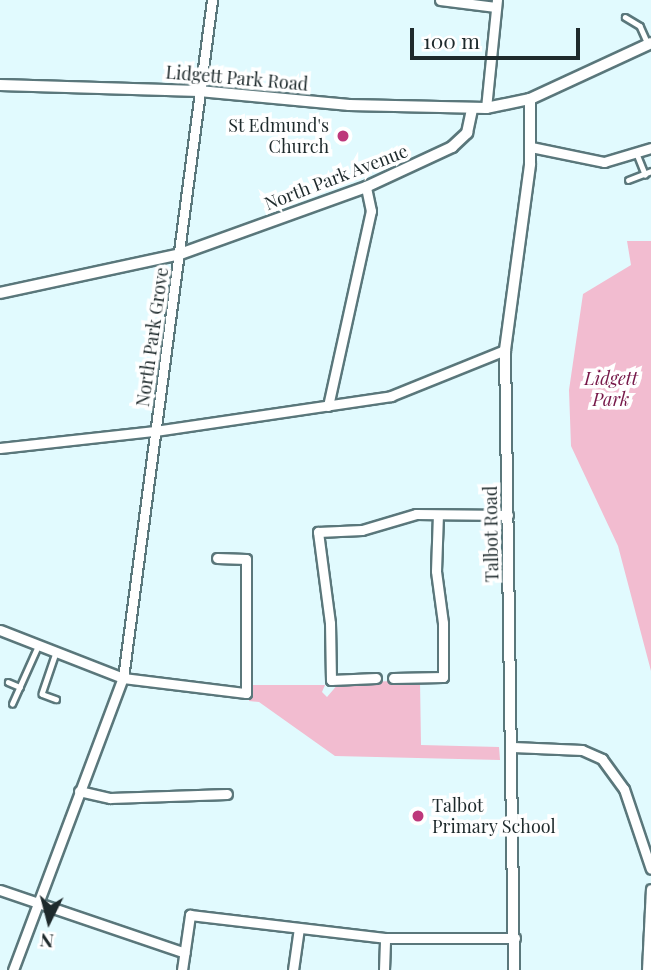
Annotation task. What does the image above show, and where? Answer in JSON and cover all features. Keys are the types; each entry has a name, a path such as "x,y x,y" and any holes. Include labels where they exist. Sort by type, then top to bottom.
{"street":[{"name":"North Park Grove","path":"13,970 123,678 212,0"},
{"path":"440,0 496,4 486,108"},
{"path":"472,108 486,108 530,99 650,44"},
{"name":"Lidgett Park Road","path":"0,85 199,90 349,105 472,108"},
{"name":"Talbot Road","path":"514,970 513,747 505,350 531,147 530,99"},
{"name":"North Park Avenue","path":"0,293 180,254 366,187 452,147 467,133 472,108"},
{"path":"531,147 604,162 651,149"},
{"path":"328,406 371,211 366,187"},
{"path":"0,448 155,431 328,406 427,386 505,350"},
{"path":"376,678 331,680 330,624 318,532 362,530 416,514 508,515"},
{"path":"393,678 443,677 443,623 436,571 438,515"},
{"path":"0,630 123,678 246,693 246,559 217,558"},
{"path":"513,747 582,750 602,760 624,789 651,869"},
{"path":"79,791 110,798 227,794"},
{"path":"647,970 651,889"},
{"path":"0,890 185,953"},
{"path":"182,970 190,915 385,938 515,938"},
{"path":"293,970 299,928"},
{"path":"384,970 385,938"}],"lane":[{"path":"625,18 640,26 650,44"},
{"path":"628,180 648,172 637,154"},
{"path":"12,704 38,645"},
{"path":"56,652 42,694 56,699"},
{"path":"8,682 20,687"}],"green space":[{"name":"Lidgett Park","path":"627,241 651,241 651,671 618,546 571,446 569,390 583,294 631,265"},
{"path":"420,680 421,745 499,747 500,760 335,756 259,702 249,701 250,685 325,685 322,692 327,697 339,683"}],"place":[{"name":"St Edmund's Church","path":"343,136"},
{"name":"Talbot Primary School","path":"418,816"}]}
